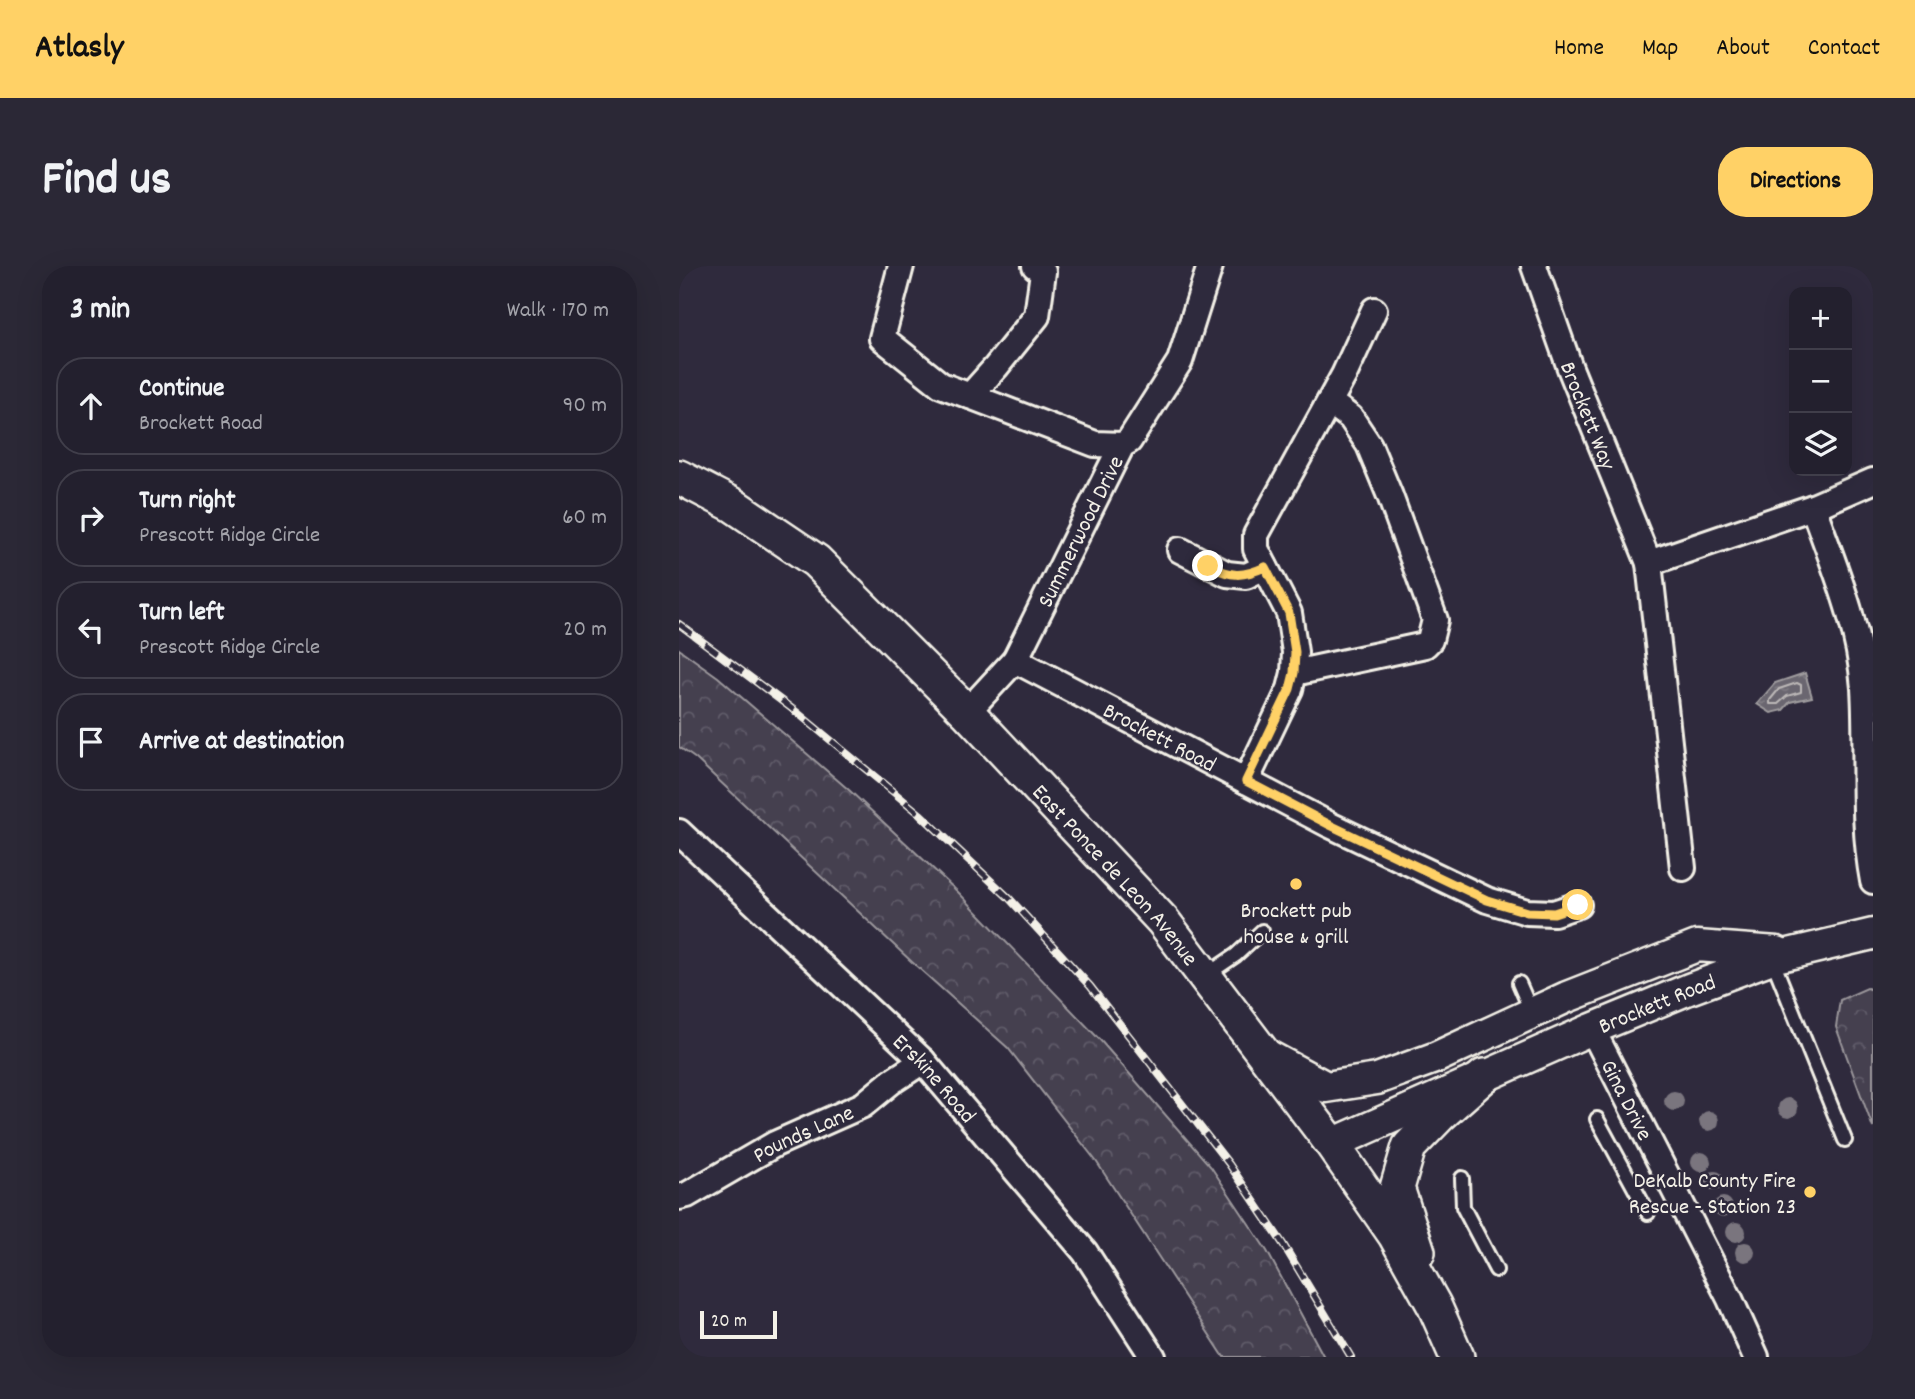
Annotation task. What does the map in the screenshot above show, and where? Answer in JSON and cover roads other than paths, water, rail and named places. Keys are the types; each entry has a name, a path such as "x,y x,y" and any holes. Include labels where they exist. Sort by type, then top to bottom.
{"main road":[{"name":"East Ponce de Leon Avenue","path":"679,477 733,505 816,561 967,712 1163,921 1332,1143 1395,1236 1434,1305 1457,1357"},
{"path":"1434,1305 1397,1188 1409,1147 1484,1076"}],"street":[{"path":"901,266 882,338 941,384 1095,444 1122,445"},
{"path":"969,396 1037,317 1043,272 1035,266"},
{"name":"Summerwood Drive","path":"967,712 1015,660 1122,445 1129,441 1180,361 1210,266"},
{"name":"Brockett Way","path":"1534,266 1570,368 1649,563 1683,868"},
{"path":"1246,781 1290,689 1295,652 1289,613 1256,549 1255,534 1345,375 1374,310"},
{"path":"1294,673 1425,645 1430,639 1435,620 1369,445 1351,418 1330,402"},
{"path":"1649,563 1813,507 1873,481"},
{"path":"1813,507 1854,624 1868,686 1868,849 1873,881"},
{"path":"1181,550 1227,574 1246,576 1265,567"},
{"name":"Brockett Road","path":"1015,660 1330,825 1487,900 1527,912 1554,913 1578,905"},
{"name":"Erskine Road","path":"679,832 923,1061 1085,1252 1153,1357"},
{"name":"Brockett Road","path":"1332,1143 1592,1028 1783,956 1873,934"},
{"path":"1263,1053 1326,1087 1377,1079 1437,1057 1567,997 1697,946 1783,956"},
{"name":"Gina Drive","path":"1592,1028 1724,1287 1756,1357"},
{"name":"Pounds Lane","path":"679,1197 687,1195 775,1144 863,1105 923,1061"}],"lane":[{"path":"1205,976 1262,931"},
{"path":"1783,956 1845,1140"},
{"path":"1518,984 1532,1013"},
{"path":"1597,1119 1648,1213"},
{"path":"1462,1178 1463,1206 1496,1270"}],"water":[{"path":"1805,673 1812,697 1790,702 1783,710 1771,713 1757,704 1775,683"}],"railway":[{"path":"679,624 799,714 920,814 1009,898 1090,986 1229,1164 1283,1244 1351,1357"}],"place":[{"name":"Brockett pub house & grill","path":"1296,884"},
{"name":"DeKalb County Fire Rescue - Station 23","path":"1810,1192"}]}
